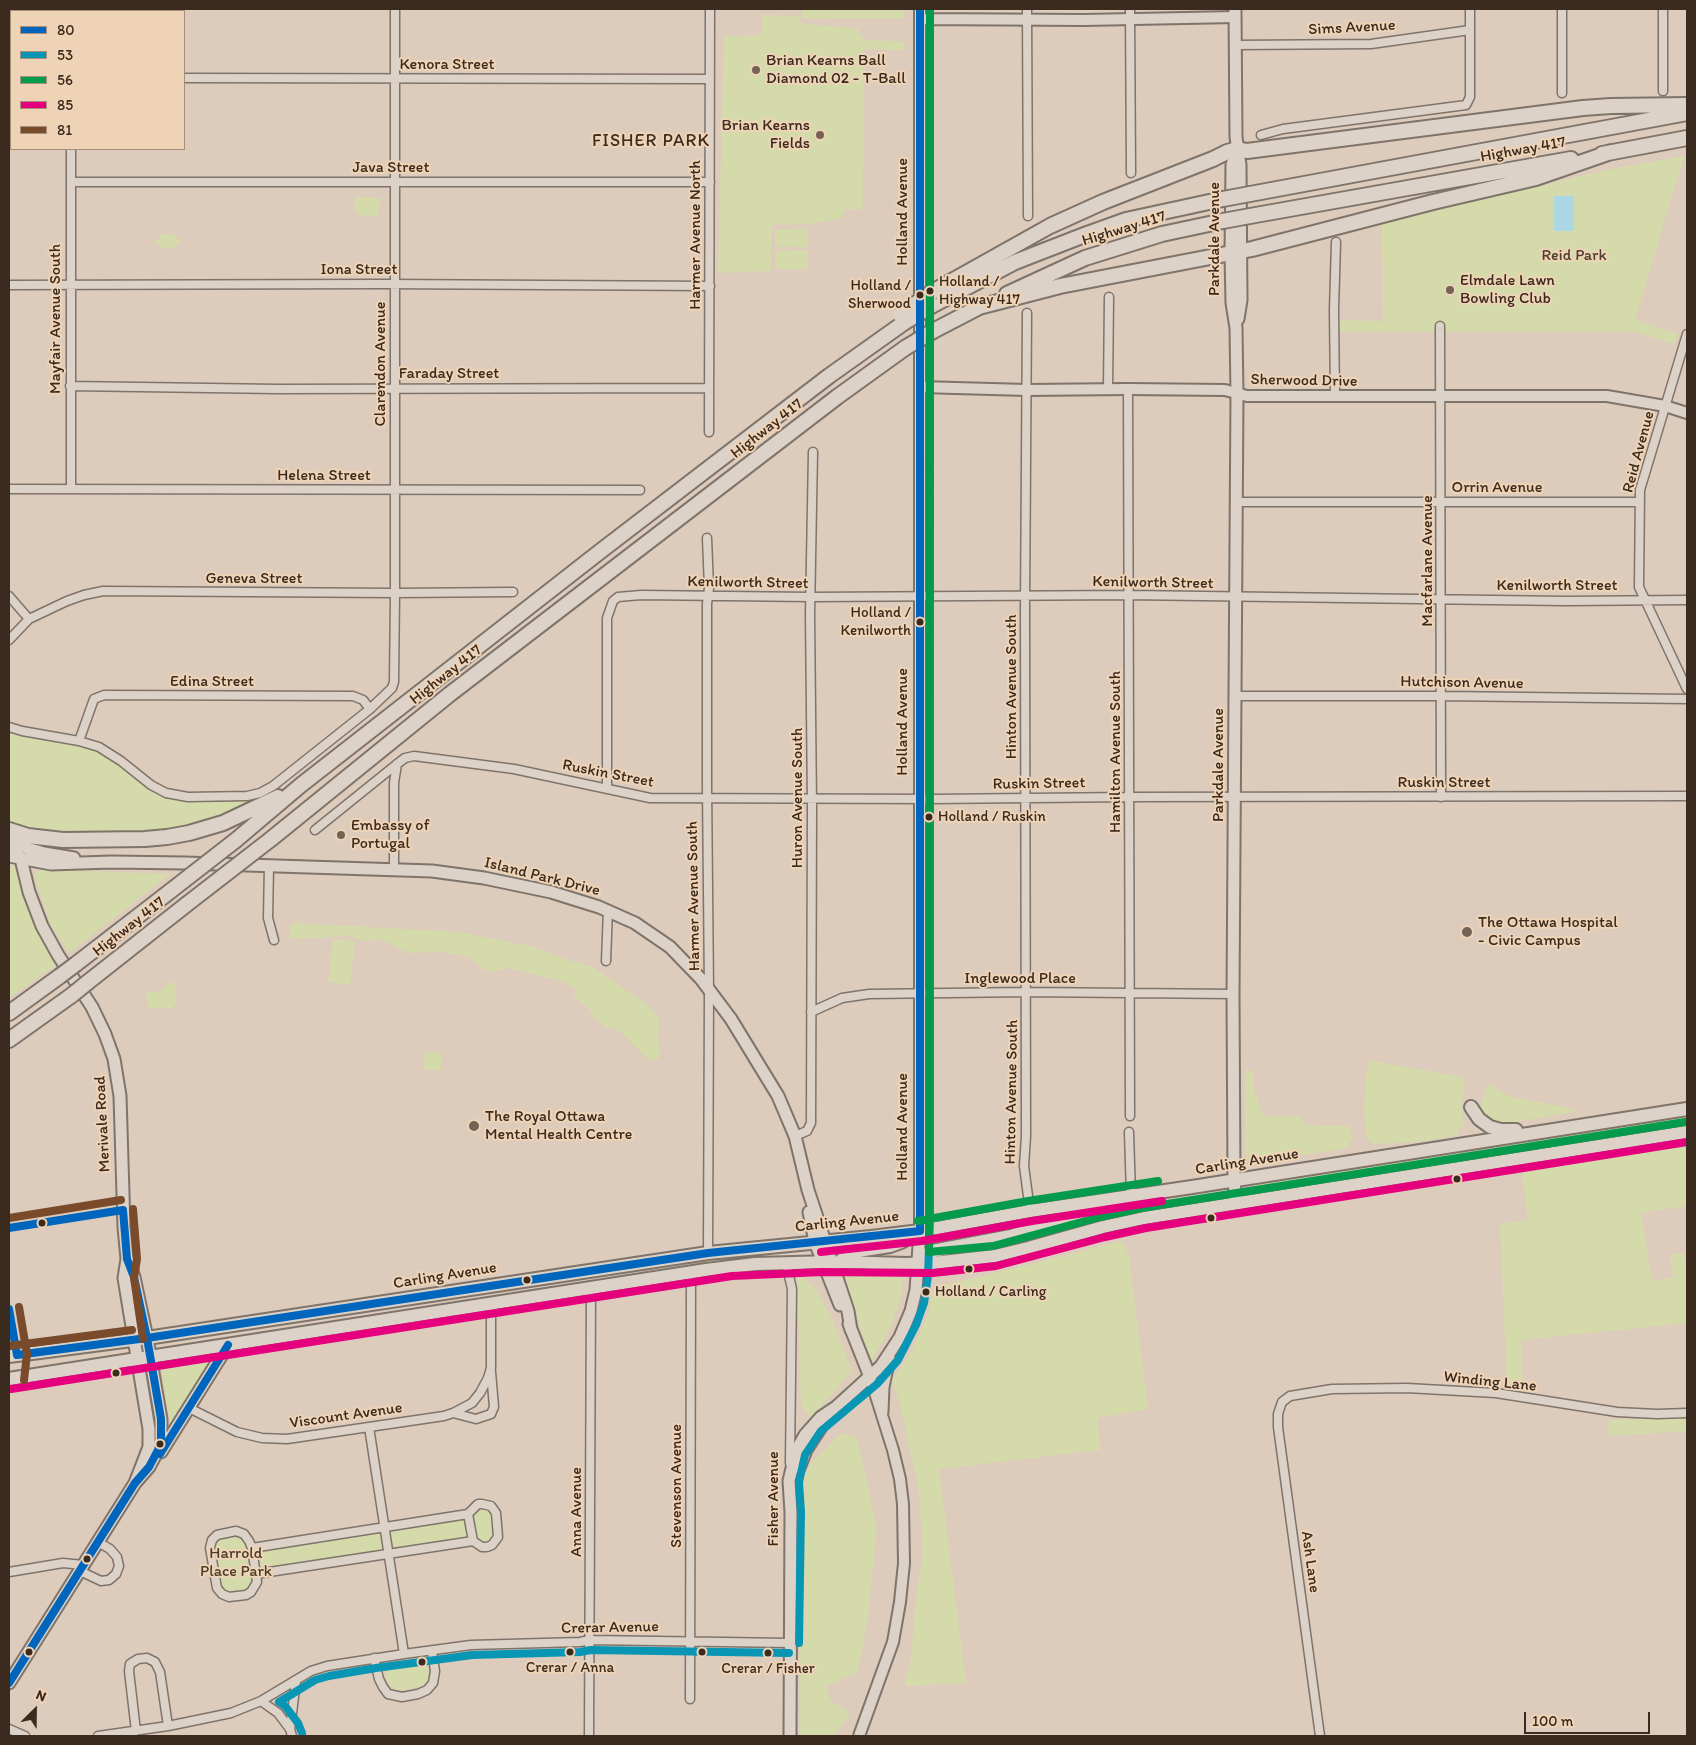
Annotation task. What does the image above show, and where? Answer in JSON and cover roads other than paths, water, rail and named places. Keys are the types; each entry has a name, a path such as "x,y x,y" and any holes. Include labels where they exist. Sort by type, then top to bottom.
{"highway":[{"path":"9,1013 164,896 236,840 301,785 903,318 1050,226 1143,186 1237,149 1247,151 1583,108 1687,105"},
{"path":"933,299 1015,262 1126,220 1223,199 1687,113"},
{"name":"Highway 417","path":"9,1040 72,995 450,694 837,397 905,348 975,308 1085,258 1162,234 1250,216 1687,138"},
{"path":"975,308 1060,286 1236,253 1433,202 1536,178 1611,152"},
{"path":"9,830 28,836 76,840 145,839 178,835 223,823 301,785"}],"main road":[{"name":"Parkdale Avenue","path":"1234,11 1237,149 1240,165 1236,253 1241,300 1236,328 1236,696 1233,994 1234,1180 1236,1203"},
{"name":"Island Park Drive","path":"9,844 57,856 111,862"},
{"path":"9,844 21,860"},
{"name":"Island Park Drive","path":"9,856 21,860 51,864 111,862 394,869 447,873 504,882 558,894 608,910 635,923 670,947 693,970 730,1019 784,1106 795,1136 808,1190 808,1207 820,1242 831,1262 833,1292 870,1377"},
{"name":"Merivale Road","path":"9,1683 135,1483 149,1467 160,1446 162,1426 143,1358 133,1340 124,1278 127,1259 124,1227 120,1096 114,1059 92,1007 58,955 42,926 29,892 21,860"},
{"path":"1471,1107 1482,1122 1496,1129 1554,1130"},
{"name":"Carling Avenue","path":"9,1356 133,1340 708,1253 920,1231 1030,1211 1687,1109"},
{"path":"9,1379 731,1266 831,1262 919,1263 995,1256 1114,1224 1687,1132"},
{"path":"919,1263 924,1256 932,1251 1011,1236 1132,1196"},
{"path":"831,1262 851,1252 878,1249 897,1244 920,1231"},
{"name":"Holland Avenue","path":"790,1481 794,1458 798,1446 805,1435 821,1417 836,1407 870,1377 890,1354 900,1337 911,1311 916,1290 920,1231"},
{"name":"Merivale Road","path":"127,1259 134,1277 146,1338 143,1358 149,1441 147,1453 135,1483"},
{"path":"606,1268 608,1285"},
{"path":"149,1467 163,1450 228,1345"},
{"path":"882,1412 883,1387 890,1354"},
{"name":"Holland Avenue","path":"791,1512 796,1478 803,1455 836,1407"},
{"name":"Fisher Avenue","path":"790,1481 790,1736"}],"street":[{"name":"Clarendon Avenue","path":"9,727 79,741 106,751 152,786 166,793 188,797 247,796 260,793 273,786 370,709 390,692 394,685 395,9"},
{"name":"Harmer Avenue North","path":"709,432 710,9"},
{"path":"1028,9 1028,216"},
{"path":"1261,135 1283,129 1466,105 1470,97 1470,9"},
{"path":"1562,9 1562,93"},
{"path":"1662,9 1663,91"},
{"path":"920,14 1028,20 1130,14 1234,11"},
{"name":"Holland Avenue","path":"920,14 920,1231"},
{"path":"1130,14 1131,174"},
{"name":"Sims Avenue","path":"1235,44 1371,44 1470,30"},
{"name":"Kenora Street","path":"185,78 710,79"},
{"name":"Mayfair Avenue South","path":"71,150 71,489"},
{"name":"Java Street","path":"71,182 710,182"},
{"path":"1335,397 1334,310 1336,242"},
{"name":"Iona Street","path":"9,285 70,283 710,286"},
{"path":"1108,389 1109,298"},
{"name":"Hinton Avenue South","path":"1027,313 1025,597 1027,992 1026,1136 1024,1162 1030,1211"},
{"name":"Macfarlane Avenue","path":"1440,326 1442,502 1441,797"},
{"name":"Reid Avenue","path":"1687,334 1640,490 1639,502 1639,586 1687,689"},
{"name":"Faraday Street","path":"70,386 278,389 708,388"},
{"name":"Sherwood Drive","path":"920,387 1027,390 1225,390 1248,396 1607,396 1665,406 1687,413"},
{"name":"Hamilton Avenue South","path":"1128,389 1130,1116"},
{"name":"Huron Avenue South","path":"795,1136 807,1131 811,1123 811,597 813,452"},
{"name":"Helena Street","path":"9,489 640,490"},
{"name":"Orrin Avenue","path":"1236,502 1639,502"},
{"name":"Harmer Avenue South","path":"707,538 709,596 707,798 709,991 708,1253"},
{"name":"Geneva Street","path":"9,640 29,619 67,601 103,591 514,592"},
{"name":"Kenilworth Street","path":"607,789 607,618 613,601 618,598 641,595 1025,597 1129,595 1236,598 1565,601 1687,600"},
{"path":"9,596 29,619"},
{"name":"Edina Street","path":"79,741 94,699 104,695 353,696 363,700 370,709"},
{"name":"Hutchison Avenue","path":"1236,696 1687,699"},
{"name":"Ruskin Street","path":"315,830 405,758 414,756 514,769 650,798 919,799 1687,796"},
{"path":"394,869 394,783 397,764"},
{"path":"269,866 268,910 274,940"},
{"path":"606,961 608,910"},
{"name":"Inglewood Place","path":"811,1012 842,998 868,994 1027,992 1233,994"},
{"path":"1130,1132 1132,1196"},
{"name":"Fisher Avenue","path":"786,1263 792,1289 790,1481"},
{"name":"Stevenson Avenue","path":"690,1699 691,1272"},
{"name":"Anna Avenue","path":"589,1736 591,1288"},
{"name":"Viscount Avenue","path":"453,1413 476,1419 491,1414 494,1407 491,1368 491,1304"},
{"name":"Viscount Avenue","path":"189,1408 226,1428 262,1438 298,1439 453,1413 467,1407 476,1398 484,1386 491,1368"},
{"path":"859,1736 893,1642 904,1563 903,1504 900,1480 882,1412 870,1377"},
{"name":"Winding Lane","path":"1290,1396 1332,1389 1407,1388 1496,1393 1617,1412 1687,1413"},
{"name":"Ash Lane","path":"1290,1396 1280,1405 1278,1427 1320,1736"},
{"path":"369,1428 404,1654"},
{"path":"252,1548 468,1514 478,1504 491,1506 496,1513 498,1532 496,1541 492,1545 482,1547 473,1541 256,1574"},
{"path":"468,1514 473,1541"},
{"path":"236,1532 247,1536 252,1548 256,1574 254,1588 246,1595 229,1597 219,1592 210,1548 212,1540 218,1535 236,1532"},
{"path":"9,1572 63,1564 82,1568 101,1581 110,1580 116,1574 119,1566 117,1557 110,1549 98,1542"},
{"name":"Crerar Avenue","path":"98,1736 168,1726 231,1713 262,1701 311,1671 327,1666 471,1645 580,1642 590,1640 789,1644"},
{"path":"374,1658 379,1679 388,1694 402,1697 418,1694 426,1690 433,1683 435,1671 432,1651"},
{"path":"136,1731 128,1671 130,1664 138,1659 147,1658 154,1662 160,1672 168,1726"},
{"path":"291,1732 296,1681"},
{"path":"262,1701 278,1713 291,1732"},
{"path":"9,1730 25,1736"}],"water":[{"path":"1554,196 1574,196 1574,231 1554,231"}],"place":[{"name":"Brian Kearns Ball Diamond 02 - T-Ball","path":"756,70"},
{"name":"Brian Kearns Fields","path":"820,135"},
{"name":"Elmdale Lawn Bowling Club","path":"1450,290"},
{"name":"Holland / Highway 417","path":"930,291"},
{"name":"Holland / Sherwood","path":"920,295"},
{"name":"Holland / Kenilworth","path":"920,622"},
{"name":"Holland / Ruskin","path":"929,817"},
{"name":"Embassy of Portugal","path":"341,835"},
{"name":"The Ottawa Hospital - Civic Campus","path":"1467,932"},
{"name":"The Royal Ottawa Mental Health Centre","path":"474,1126"},
{"name":"Holland / Carling","path":"926,1292"},
{"name":"Crerar / Anna","path":"570,1652"},
{"name":"Crerar / Fisher","path":"768,1653"}],"district":[{"name":"FISHER PARK","path":"651,141"}],"park label":[{"name":"Reid Park","path":"1574,256"},
{"name":"Harrold Place Park","path":"236,1563"}]}
